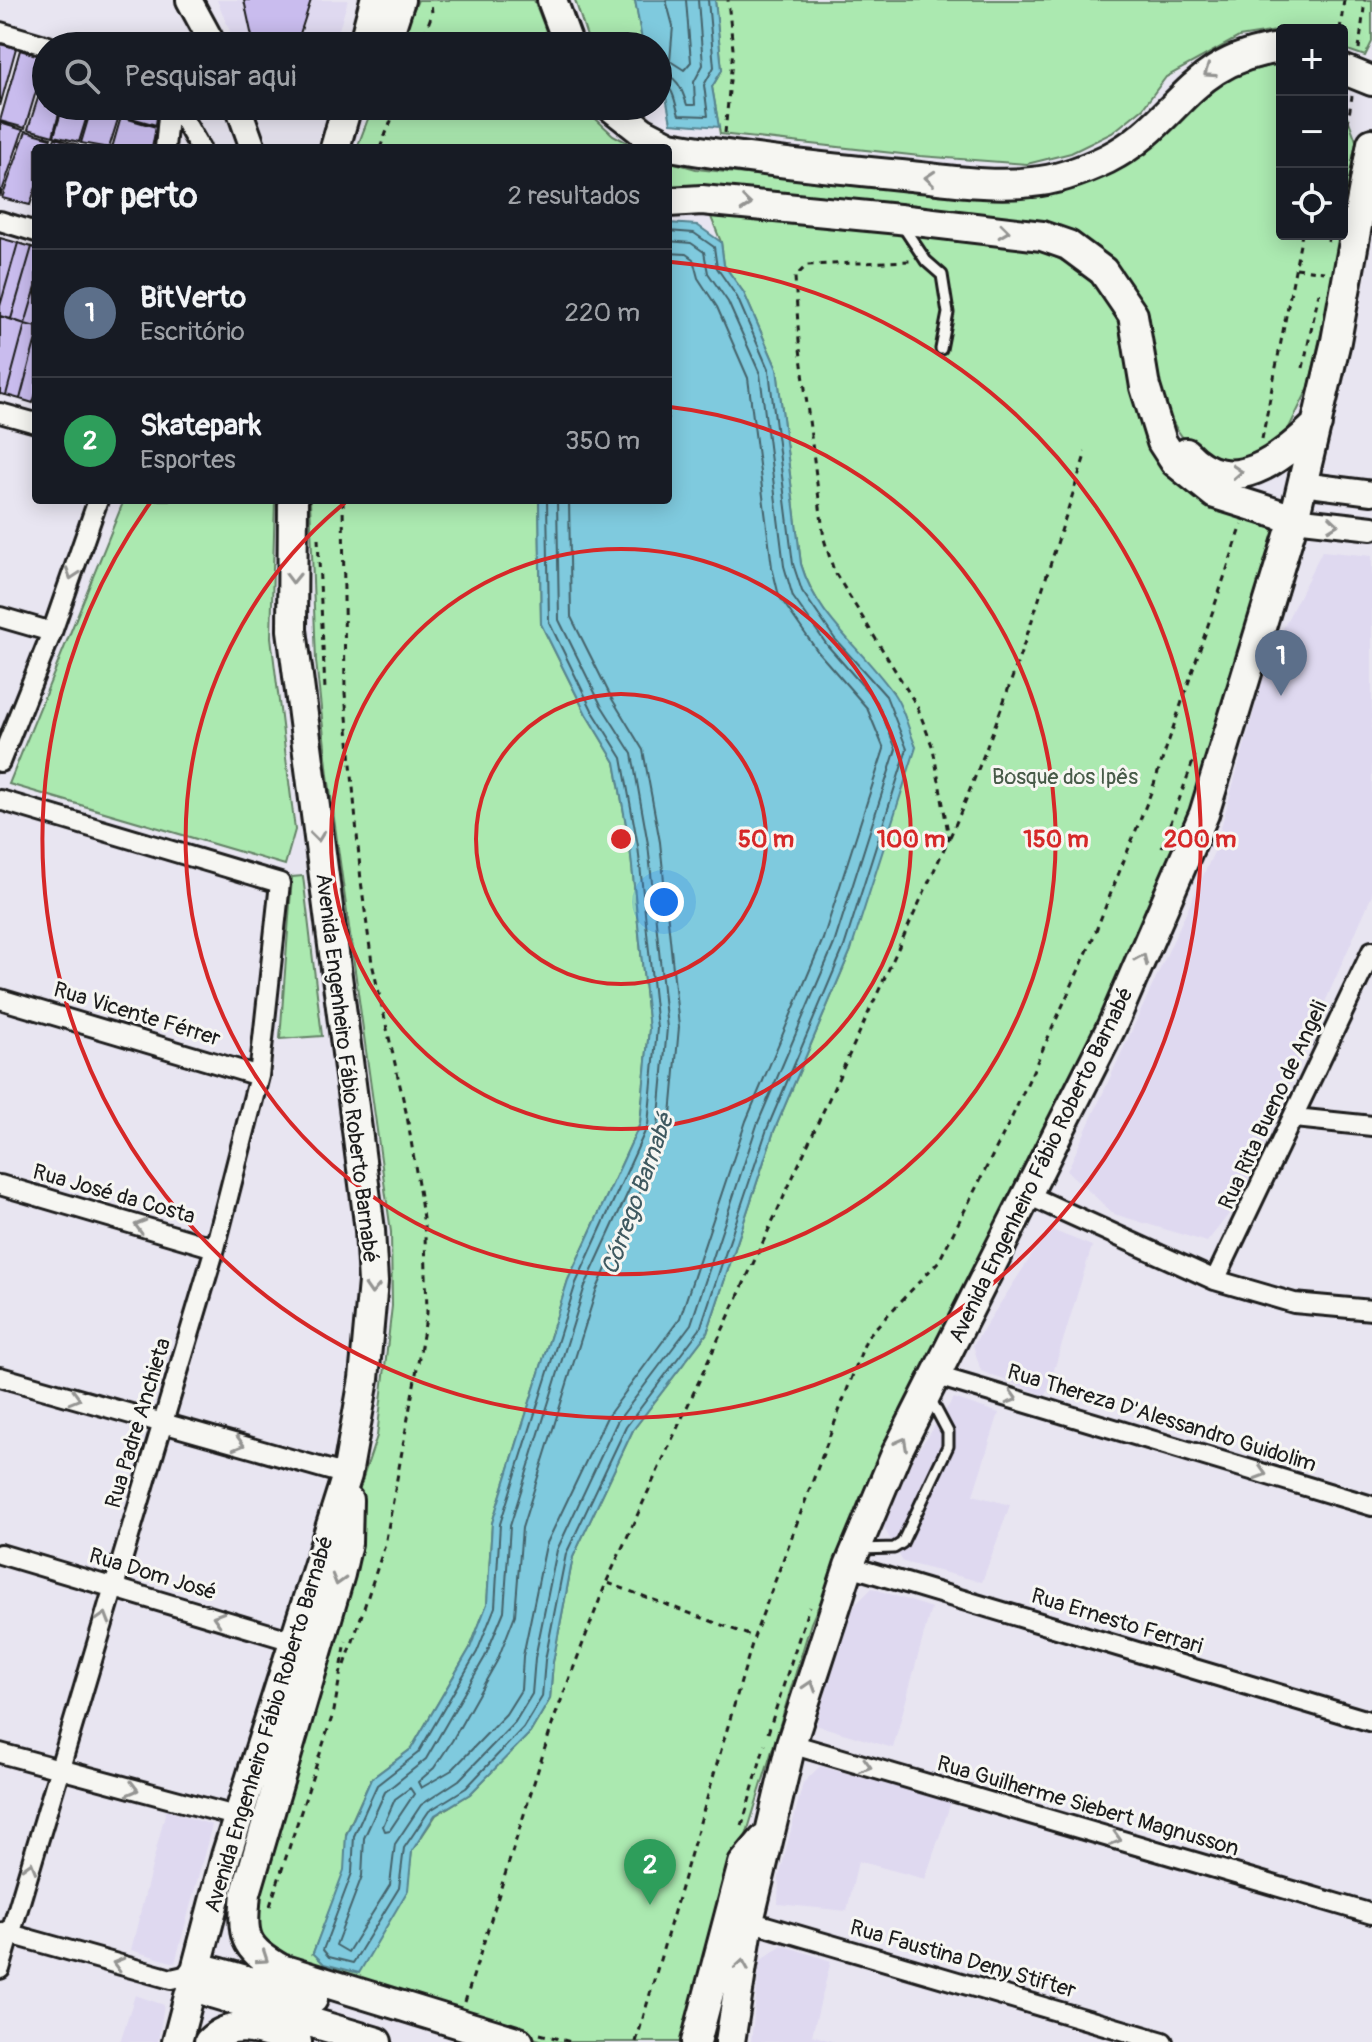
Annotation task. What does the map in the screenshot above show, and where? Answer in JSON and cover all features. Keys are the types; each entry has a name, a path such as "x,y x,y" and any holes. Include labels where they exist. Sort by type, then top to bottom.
{"main road":[{"path":"189,0 207,32"},
{"path":"367,32 375,0"},
{"path":"390,32 400,0"},
{"path":"552,0 564,32"},
{"path":"672,146 973,182 1032,183 1079,172 1111,156 1144,133 1195,82 1222,64 1252,52 1276,49"},
{"path":"1350,62 1372,81"},
{"path":"243,120 252,144"},
{"path":"336,144 343,120"},
{"path":"628,120 666,144"},
{"name":"Avenida Engenheiro Fábio Roberto Barnabé","path":"730,2042 749,1921 791,1744 854,1558 896,1454 933,1385 973,1296 1028,1195 1111,1028 1204,814 1282,516 1302,484 1317,424 1335,274 1372,143"},
{"path":"672,202 702,200 899,219 1042,236 1068,245 1103,271 1133,315 1145,387 1162,442 1175,462 1215,494 1282,516"},
{"path":"1154,416 1196,463 1212,471 1253,471 1284,456 1317,424"},
{"name":"Avenida Engenheiro Fábio Roberto Barnabé","path":"177,2042 193,1974 239,1817 347,1475 364,1379 373,1282 371,1243 292,630 293,504"},
{"path":"347,1475 347,1543 250,1878 245,1907 245,1941 257,1956 281,1969 523,2036"},
{"path":"239,1817 249,1834 250,1878"},
{"path":"696,2042 743,1864 769,1833"},
{"path":"377,2042 204,1990 193,1974 209,1970 221,1973 455,2042"},
{"path":"209,2042 220,2031 237,2026 297,2042"}],"street":[{"path":"0,32 32,41"},
{"path":"165,144 168,120"},
{"path":"184,120 198,144"},
{"path":"0,221 32,231"},
{"path":"0,413 32,422"},
{"path":"1302,484 1372,493"},
{"path":"0,762 52,632 97,504"},
{"path":"1282,516 1372,528"},
{"path":"0,617 52,632"},
{"name":"Rua Padre Anchieta","path":"0,800 280,883 259,1076 215,1248 6,1932 0,1969"},
{"name":"Rua Rita Bueno de Angeli","path":"1215,1280 1295,1118 1372,951"},
{"name":"Rua Vicente Férrer","path":"0,999 259,1076"},
{"path":"1295,1118 1372,1126"},
{"name":"Rua José da Costa","path":"0,1185 215,1248"},
{"path":"1028,1195 1215,1280 1294,1303 1372,1310"},
{"path":"0,1377 347,1475"},
{"name":"Rua Thereza D'Alessandro Guidolim","path":"933,1385 1372,1506"},
{"name":"Rua Dom José","path":"0,1554 293,1641"},
{"name":"Rua Ernesto Ferrari","path":"854,1558 1372,1722"},
{"name":"Rua Guilherme Siebert Magnusson","path":"791,1744 1372,1914"},
{"path":"0,1753 239,1817"},
{"name":"Rua Faustina Deny Stifter","path":"749,1921 1163,2042"},
{"path":"6,1932 171,1979 193,1974"}],"lane":[{"path":"899,219 926,261 942,275 948,293 941,349"},
{"path":"854,1558 902,1543 948,1446 948,1432 933,1385"}],"path":[{"path":"425,32 432,14 431,0"},
{"path":"728,0 733,49 724,135 732,135"},
{"path":"1341,24 1344,0"},
{"path":"1350,62 1365,0"},
{"path":"1348,126 1350,115"},
{"path":"382,144 391,120"},
{"path":"1284,456 1260,450 1301,240"},
{"path":"1327,247 1328,240"},
{"path":"1325,259 1335,274"},
{"path":"926,261 807,265 795,277 799,341 824,539 834,571 917,706 933,748 949,838"},
{"path":"1296,268 1335,274"},
{"path":"1303,369 1335,274"},
{"path":"463,2011 554,1719 606,1583 988,749 1086,452"},
{"path":"269,1907 385,1545 427,1313 425,1234 420,1196 407,1116 372,963 361,881 345,693 343,504"},
{"path":"636,2042 754,1637 867,1337 939,1261 1012,1117 1091,943 1152,790 1241,526 1282,516"},
{"path":"606,1583 754,1637"},
{"path":"523,2036 571,2042"}],"shaded area":[{"path":"217,0 348,0 338,32 230,32"},
{"path":"1322,551 1372,556 1372,895 1236,1205 1207,1242 1114,1214 1067,1171 1214,852 1270,654"},
{"path":"1049,1229 1092,1246 1046,1396 981,1371 973,1345"},
{"path":"954,1398 999,1413 973,1495 1010,1505 982,1582 903,1562 883,1526 913,1457"},
{"path":"872,1588 931,1608 893,1748 816,1725 849,1611"},
{"path":"820,1766 951,1802 925,1879 858,1861 847,1911 778,1904 779,1877 803,1783"},
{"path":"166,1810 212,1825 175,1963 131,1950"},
{"path":"782,1945 831,1961 812,2035 834,2042 751,2042 760,1961"},
{"path":"135,1995 164,2005 158,2042 120,2042"}],"green space":[{"path":"418,0 534,0 547,32 403,32"},
{"path":"575,0 635,0 641,32 585,32"},
{"path":"715,0 1372,0 1372,42 1365,56 1348,50 1348,24 1276,24 1276,31 1239,37 1166,77 1143,108 1112,133 1071,153 1027,164 920,156 720,134 712,87 722,70"},
{"path":"1276,64 1276,240 1342,240 1309,387 1283,440 1263,456 1224,465 1187,442 1176,428 1160,385 1151,332 1127,280 1101,251 1069,230 1033,221 719,188 672,187 672,162 696,169 987,198 1039,197 1111,173 1146,154 1197,99 1233,75"},
{"path":"1348,118 1358,146 1348,208"},
{"path":"368,120 597,120 613,135 630,144 359,144"},
{"name":"Bosque dos Ipês","path":"711,217 832,226 1042,250 1082,271 1108,300 1122,331 1131,384 1220,507 1279,529 1201,783 1103,1029 921,1376 811,1623 683,2042 547,2042 296,1967 261,1943 256,1914 356,1498 377,1436 392,1306 391,1232 328,775 316,661 310,504 539,504 541,624 586,714 615,762 630,847 649,1029 640,1124 568,1280 492,1523 487,1604 470,1648 411,1749 371,1779 346,1834 345,1870 313,1953 407,1890 412,1851 436,1815 470,1794 530,1733 550,1699 553,1662 573,1557 633,1430 707,1333 774,1131 851,950 893,692 828,616 801,564 777,369 744,293 724,265 721,242"},
{"path":"122,504 275,504 271,637 295,830 285,865 9,784"},
{"path":"303,876 322,1036 280,1039 292,877"}],"water":[{"path":"635,0 715,0 722,70 712,87 719,127 671,123 672,32 641,32"},
{"name":"Córrego Barnabé","path":"672,223 697,225 721,242 724,265 744,293 777,369 801,564 808,583 828,615 895,696 916,747 851,950 774,1131 707,1333 633,1430 573,1557 553,1662 550,1699 530,1733 470,1794 435,1815 412,1851 408,1890 359,1973 324,1964 313,1953 344,1870 346,1835 371,1779 411,1749 470,1648 487,1604 492,1523 568,1280 640,1124 649,1029 630,847 615,762 586,714 541,624 539,504 672,504"}],"building":[{"path":"244,0 311,0 301,32 251,32"},
{"path":"0,44 16,48 0,106"},
{"path":"20,50 32,54 32,105 25,128 0,121"},
{"path":"32,117 32,120 57,120 53,136 28,129"},
{"path":"59,120 86,120 79,142 54,136"},
{"path":"88,120 118,120 110,144 81,143"},
{"path":"120,120 156,127 153,144 113,144"},
{"path":"138,120 157,120 156,125"},
{"path":"0,123 23,130 0,197"},
{"path":"26,131 51,138 49,144 32,144 30,205 2,198"},
{"path":"55,138 75,144 53,144"},
{"path":"0,238 18,243 0,306"},
{"path":"18,243 32,247 11,319 0,316 0,306"},
{"path":"32,247 32,300 25,324 11,319"},
{"path":"32,300 32,326 25,324"},
{"path":"0,316 25,324 6,395 0,394"},
{"path":"25,324 32,326 32,353 20,399 6,395"},
{"path":"32,353 32,403 20,399"}],"place":[{"name":"BitVerto","path":"1281,696"},
{"name":"Skatepark","path":"650,1905"}]}
